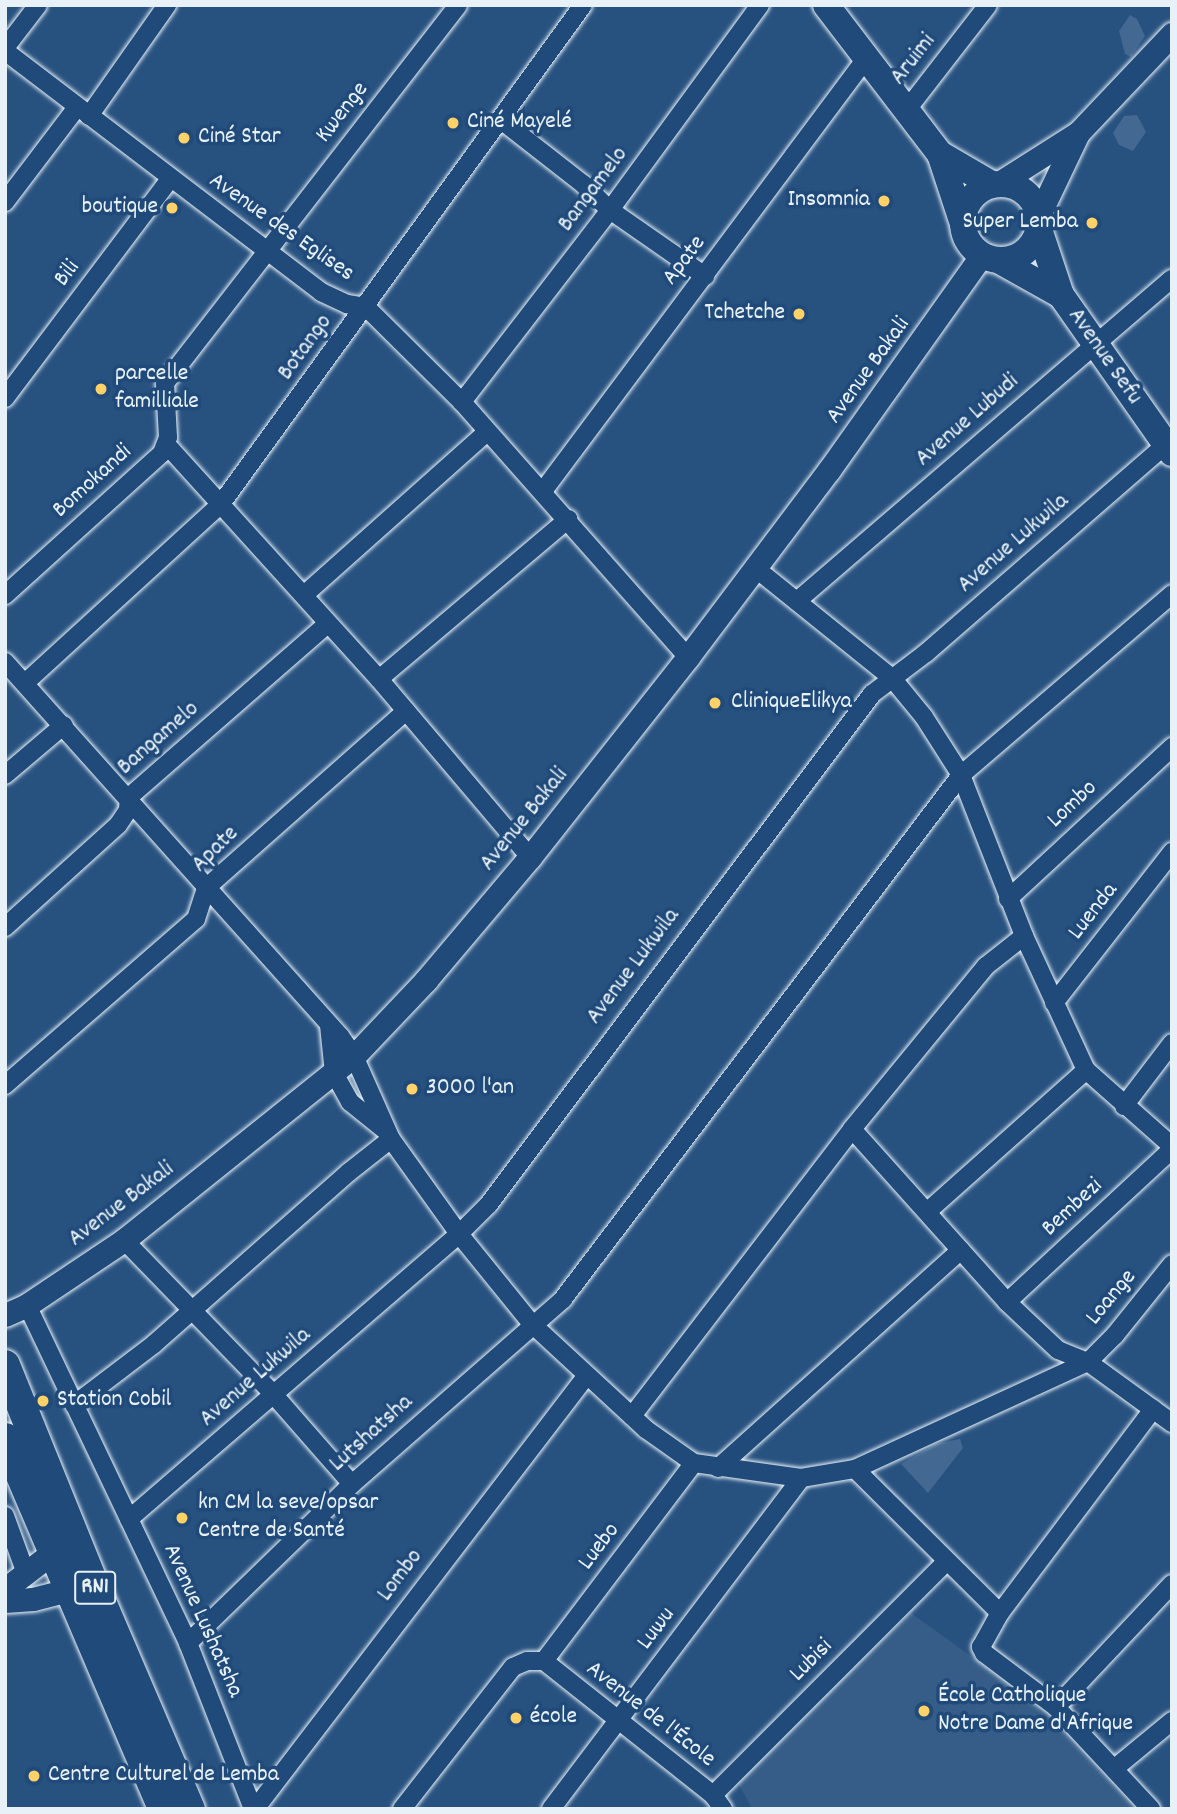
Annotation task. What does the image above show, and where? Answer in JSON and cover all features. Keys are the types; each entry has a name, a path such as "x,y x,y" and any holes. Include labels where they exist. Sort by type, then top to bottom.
{"highway":[{"name":"RN1","path":"5,1365 65,1543 163,1809"},
{"name":"RN1","path":"5,1438 65,1543"},
{"name":"RN1","path":"83,1587 190,1809"}],"main road":[{"path":"835,9 865,60 940,154 995,185 1006,185 1024,192 1036,208 1038,222 1035,237 1020,255 990,258 968,242 940,154"},
{"path":"963,224 971,199 995,185"},
{"name":"Avenue Sefu","path":"1038,222 1061,295 1170,445"},
{"name":"Avenue Sefu","path":"990,258 1061,295"}],"street":[{"path":"5,49 38,5"},
{"path":"5,202 83,112 167,5"},
{"name":"Kwenge","path":"267,251 458,5"},
{"name":"Botango","path":"26,682 221,503 583,5"},
{"name":"Bangamelo","path":"462,402 610,210 760,5"},
{"name":"Aruimi","path":"905,112 988,5"},
{"path":"995,185 1078,134 1172,34"},
{"name":"Avenue des Eglises","path":"5,49 83,112 321,292 347,304 366,307"},
{"name":"Apate","path":"542,491 865,60"},
{"path":"501,121 583,184 610,210 705,276"},
{"path":"1038,222 1078,134"},
{"name":"Bili","path":"5,398 170,178"},
{"name":"Bomokandi","path":"5,595 162,453 166,444 165,383 241,281 267,251"},
{"name":"Avenue Bakali","path":"5,1315 27,1305 124,1240 334,1073 354,1056 426,980 530,857 688,657 990,258"},
{"name":"Avenue Lubudi","path":"797,601 1172,279"},
{"path":"366,307 462,402 688,657"},
{"path":"304,595 487,432"},
{"path":"166,444 379,679 530,857"},
{"name":"Avenue Lukwila","path":"129,1519 459,1234 489,1204 872,694 926,653 1170,445"},
{"path":"379,679 568,519"},
{"path":"754,567 892,678 924,717 961,775 1008,899 1086,1070 1124,1107 1172,1147"},
{"name":"Lutshatsha","path":"188,1643 352,1484 532,1324 550,1312 961,775 1172,594"},
{"name":"Bangamelo","path":"5,927 118,825 128,810 129,797 327,624"},
{"path":"5,662 129,797 206,888 329,1025 354,1056 388,1135"},
{"name":"Apate","path":"5,1085 196,919 206,888 406,711"},
{"path":"5,775 64,725"},
{"name":"Lombo","path":"1008,899 1172,747"},
{"name":"Luenda","path":"1054,1003 1172,852"},
{"path":"632,1416 852,1129 986,966 1024,936"},
{"path":"329,1025 334,1073 350,1102 388,1135 459,1234 532,1324 632,1416 694,1463 801,1478 855,1469 1088,1363"},
{"path":"1124,1107 1172,1043"},
{"path":"928,1211 1086,1070"},
{"path":"852,1129 1007,1302 1058,1350 1088,1363 1172,1423"},
{"path":"74,1405 192,1311 388,1135"},
{"name":"Bembezi","path":"1007,1302 1172,1147"},
{"path":"124,1240 274,1395 352,1484"},
{"path":"718,1468 961,1250"},
{"name":"Loange","path":"1088,1363 1115,1335 1172,1264"},
{"name":"Avenue Lushatsha","path":"27,1305 188,1643 254,1809"},
{"name":"Lombo","path":"254,1809 587,1375"},
{"path":"1151,1809 1056,1707 984,1653 982,1641 1000,1613 1153,1409"},
{"name":"Luebo","path":"544,1661 694,1463"},
{"path":"855,1469 1000,1613"},
{"name":"Luwu","path":"551,1809 801,1478"},
{"path":"5,1516 26,1571"},
{"path":"5,1589 65,1543"},
{"name":"Lubisi","path":"718,1802 946,1562"},
{"path":"1056,1707 1172,1584"},
{"path":"5,1601 83,1587"},
{"path":"402,1809 513,1667 527,1661 544,1661"},
{"name":"Avenue de l'École","path":"544,1661 718,1802"},
{"path":"1115,1769 1172,1721"}],"shaded area":[{"path":"1130,15 1137,19 1145,36 1131,57 1125,54 1119,31"},
{"path":"1137,115 1146,132 1133,151 1119,145 1113,133 1124,116"},
{"path":"960,1439 963,1448 928,1493 901,1464 936,1444"},
{"name":"École Catholique Notre Dame d'Afrique","path":"911,1613 1018,1690 1063,1733 1134,1809 752,1809 736,1779"}],"place":[{"name":"Ciné Mayelé","path":"453,123"},
{"name":"Ciné Star","path":"184,138"},
{"name":"Insomnia","path":"884,201"},
{"name":"boutique","path":"172,208"},
{"name":"Super Lemba","path":"1092,223"},
{"name":"Tchetche","path":"799,314"},
{"name":"parcelle familliale","path":"101,389"},
{"name":"CliniqueElikya","path":"715,703"},
{"name":"3000 l'an","path":"412,1089"},
{"name":"Station Cobil","path":"43,1401"},
{"name":"kn CM la seve/opsar Centre de Santé","path":"182,1518"},
{"name":"École Catholique Notre Dame d'Afrique","path":"924,1711"},
{"name":"école","path":"516,1718"},
{"name":"Centre Culturel de Lemba","path":"34,1776"}]}
